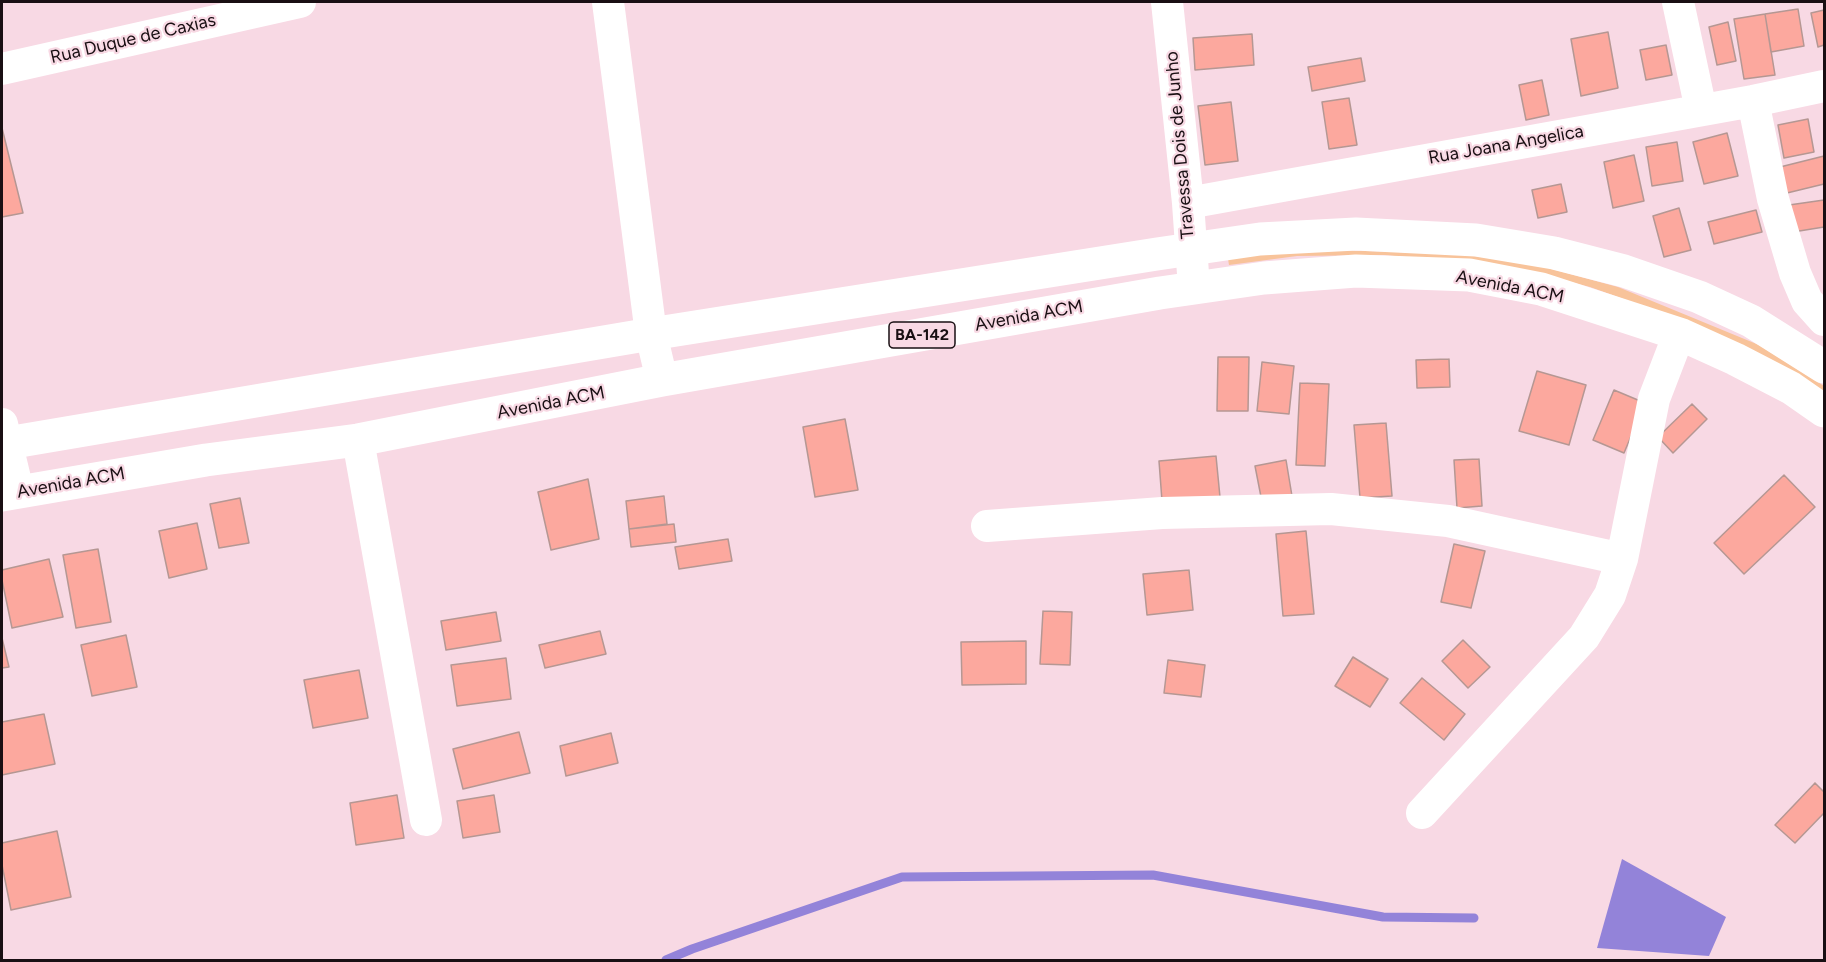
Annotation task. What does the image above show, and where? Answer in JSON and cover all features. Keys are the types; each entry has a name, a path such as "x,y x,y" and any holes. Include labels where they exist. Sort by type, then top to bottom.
{"main road":[{"name":"Avenida ACM","path":"3,437 1190,249 1260,239 1356,234 1476,240 1554,254 1624,271 1699,297 1751,321 1824,367"},
{"name":"Avenida ACM","path":"10,493 206,460 358,440 662,381 1194,288 1264,278 1356,271 1469,275 1540,289 1679,334 1791,388 1824,411"}],"street":[{"name":"Rua Duque de Caxias","path":"2,69 300,2"},
{"path":"608,2 651,334 662,381"},
{"name":"Travessa Dois de Junho","path":"1167,2 1188,203 1194,288"},
{"path":"1678,2 1701,110"},
{"name":"Rua Joana Angelica","path":"1188,203 1753,101 1824,86"},
{"path":"1753,101 1773,199 1795,273 1807,301 1824,320"},
{"path":"1422,813 1584,637 1610,595 1622,559 1654,399 1679,334"},
{"path":"3,437 10,493"},
{"path":"358,440 426,820"},
{"path":"987,526 1162,513 1331,509 1448,521 1622,559"}],"shaded area":[{"path":"1303,249 1460,254 1537,265 1618,287 1759,345 1824,386 1824,395 1665,314 1590,287 1511,267 1384,255 1297,256 1229,265 1228,259"},
{"path":"1622,859 1726,917 1709,956 1597,948"}],"building":[{"path":"1798,9 1804,46 1771,52 1765,14"},
{"path":"1824,10 1824,45 1818,47 1811,13"},
{"path":"1765,14 1775,75 1744,79 1734,19"},
{"path":"1728,22 1736,61 1717,65 1709,27"},
{"path":"1608,32 1618,88 1581,96 1571,39"},
{"path":"1252,34 1254,65 1195,70 1193,38"},
{"path":"1666,45 1672,75 1646,80 1640,50"},
{"path":"1361,58 1365,81 1312,91 1308,67"},
{"path":"1542,80 1549,115 1526,120 1519,85"},
{"path":"1349,98 1357,145 1329,149 1322,102"},
{"path":"1231,102 1238,161 1205,165 1198,106"},
{"path":"1808,119 1814,152 1784,158 1778,125"},
{"path":"2,128 23,213 2,217"},
{"path":"1727,133 1738,176 1704,184 1693,142"},
{"path":"1677,142 1683,181 1652,186 1646,147"},
{"path":"1634,155 1644,201 1613,208 1604,162"},
{"path":"1824,156 1824,184 1787,193 1780,167"},
{"path":"1561,184 1567,212 1538,218 1532,190"},
{"path":"1824,200 1824,227 1793,232 1789,205"},
{"path":"1679,208 1691,250 1664,257 1653,216"},
{"path":"1756,210 1762,232 1714,244 1708,222"},
{"path":"1218,357 1249,357 1248,411 1217,411"},
{"path":"1449,359 1450,387 1417,388 1416,360"},
{"path":"1262,362 1294,366 1289,414 1257,411"},
{"path":"1537,371 1586,385 1569,445 1519,431"},
{"path":"1300,383 1329,384 1325,466 1296,465"},
{"path":"1614,390 1645,403 1624,453 1593,440"},
{"path":"1692,404 1707,419 1673,453 1658,437"},
{"path":"845,419 858,490 815,497 803,427"},
{"path":"1386,423 1392,496 1360,498 1354,425"},
{"path":"1216,456 1220,497 1162,501 1159,461"},
{"path":"1479,459 1482,506 1457,508 1454,460"},
{"path":"1286,460 1292,496 1262,502 1255,466"},
{"path":"1784,475 1815,507 1744,574 1714,543"},
{"path":"588,479 599,539 551,550 538,492"},
{"path":"664,496 667,524 629,529 626,501"},
{"path":"240,498 249,543 219,548 210,504"},
{"path":"197,523 207,569 169,578 159,531"},
{"path":"674,524 676,542 631,547 629,529"},
{"path":"1306,531 1314,614 1283,616 1276,534"},
{"path":"728,539 732,561 679,569 675,547"},
{"path":"1454,544 1485,551 1471,608 1441,602"},
{"path":"98,549 111,622 76,628 63,555"},
{"path":"49,559 63,617 12,628 2,570"},
{"path":"1189,570 1193,610 1147,615 1143,574"},
{"path":"1043,611 1072,612 1070,665 1040,664"},
{"path":"496,612 501,641 446,650 441,621"},
{"path":"600,631 606,654 545,668 539,645"},
{"path":"126,635 137,687 92,696 81,645"},
{"path":"2,638 9,667 2,668"},
{"path":"1463,640 1490,667 1468,688 1442,661"},
{"path":"1026,641 1026,684 962,685 961,642"},
{"path":"1353,657 1388,679 1370,707 1335,686"},
{"path":"506,658 511,699 457,706 451,665"},
{"path":"1168,660 1205,665 1201,697 1164,693"},
{"path":"359,670 368,718 313,728 304,680"},
{"path":"1422,678 1465,714 1444,740 1400,703"},
{"path":"44,714 55,764 2,775 2,722"},
{"path":"519,732 530,773 463,789 453,749"},
{"path":"611,733 618,763 566,776 560,746"},
{"path":"1815,783 1824,792 1824,813 1795,843 1775,825"},
{"path":"397,795 404,838 356,845 350,803"},
{"path":"494,795 500,832 463,838 457,801"},
{"path":"57,831 71,897 11,910 2,865 2,843"}],"waterway":[{"path":"666,960 902,877 1153,875 1383,917 1474,918"}]}
